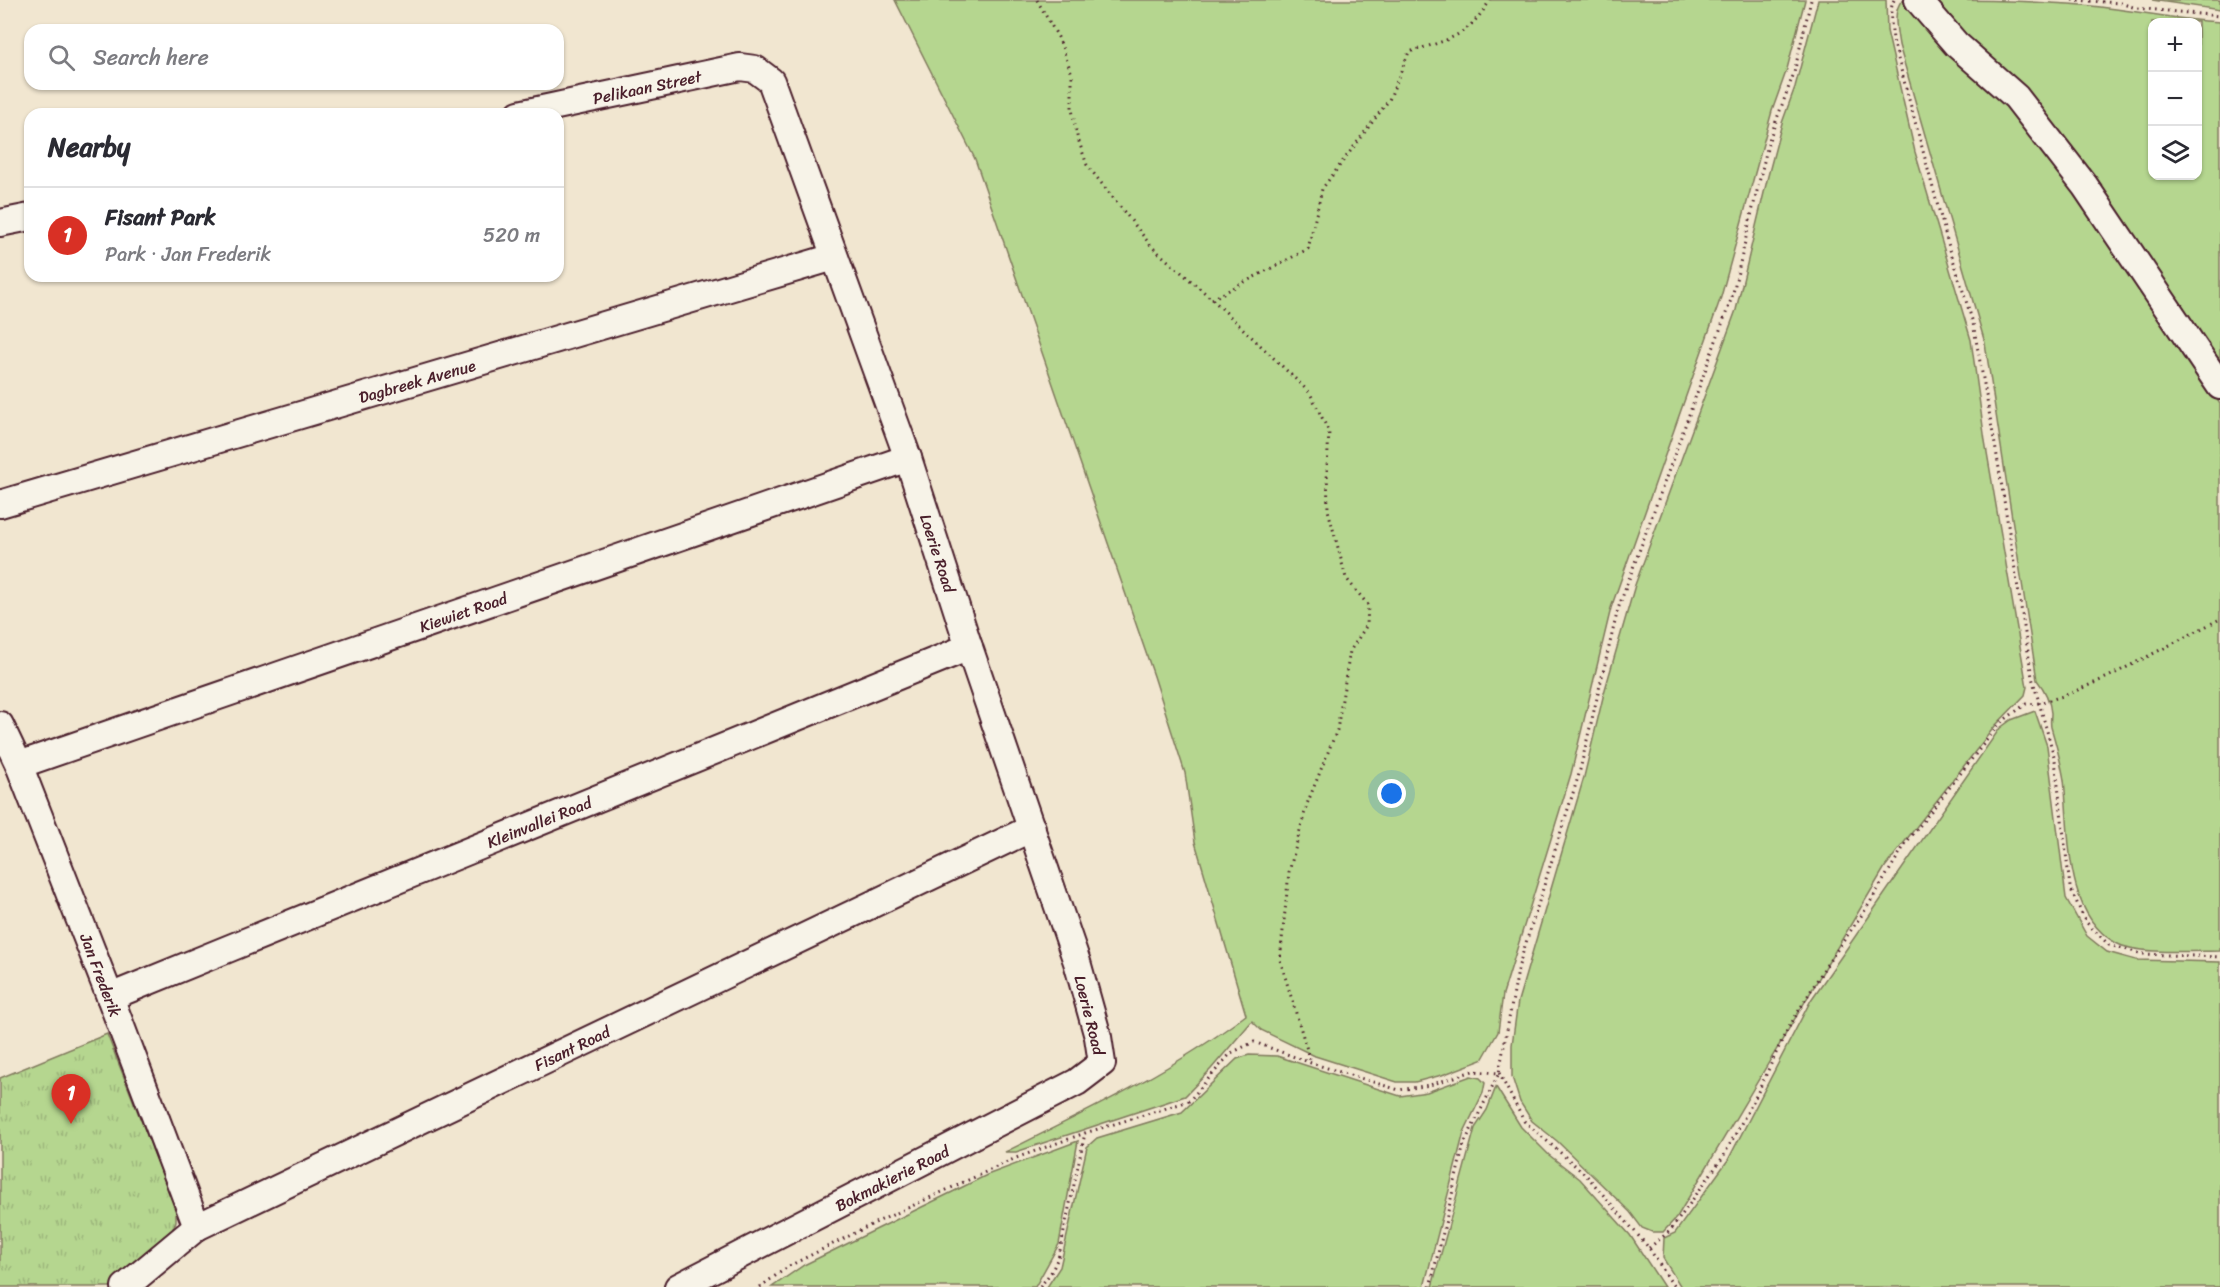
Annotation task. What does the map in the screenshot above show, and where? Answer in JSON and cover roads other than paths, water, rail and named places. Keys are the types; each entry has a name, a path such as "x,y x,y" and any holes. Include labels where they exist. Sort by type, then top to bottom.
{"street":[{"path":"1918,0 1956,44 2016,97 2085,186 2220,386"},
{"name":"Pelikaan Street","path":"547,108 740,67"},
{"name":"Loerie Road","path":"740,67 755,69 771,81 908,458 969,646 1077,962 1098,1037 1102,1063"},
{"path":"0,223 24,218"},
{"name":"Dagbreek Avenue","path":"0,504 834,257"},
{"name":"Kiewiet Road","path":"19,765 908,458"},
{"name":"Kleinvallei Road","path":"110,997 969,646"},
{"name":"Jan Frederik","path":"0,725 19,765 110,997 196,1227"},
{"name":"Fisant Road","path":"125,1287 196,1227 1032,828"},
{"name":"Bokmakierie Road","path":"678,1287 1077,1082 1102,1063"}],"place":[{"name":"Fisant Park","path":"71,1124"}]}
